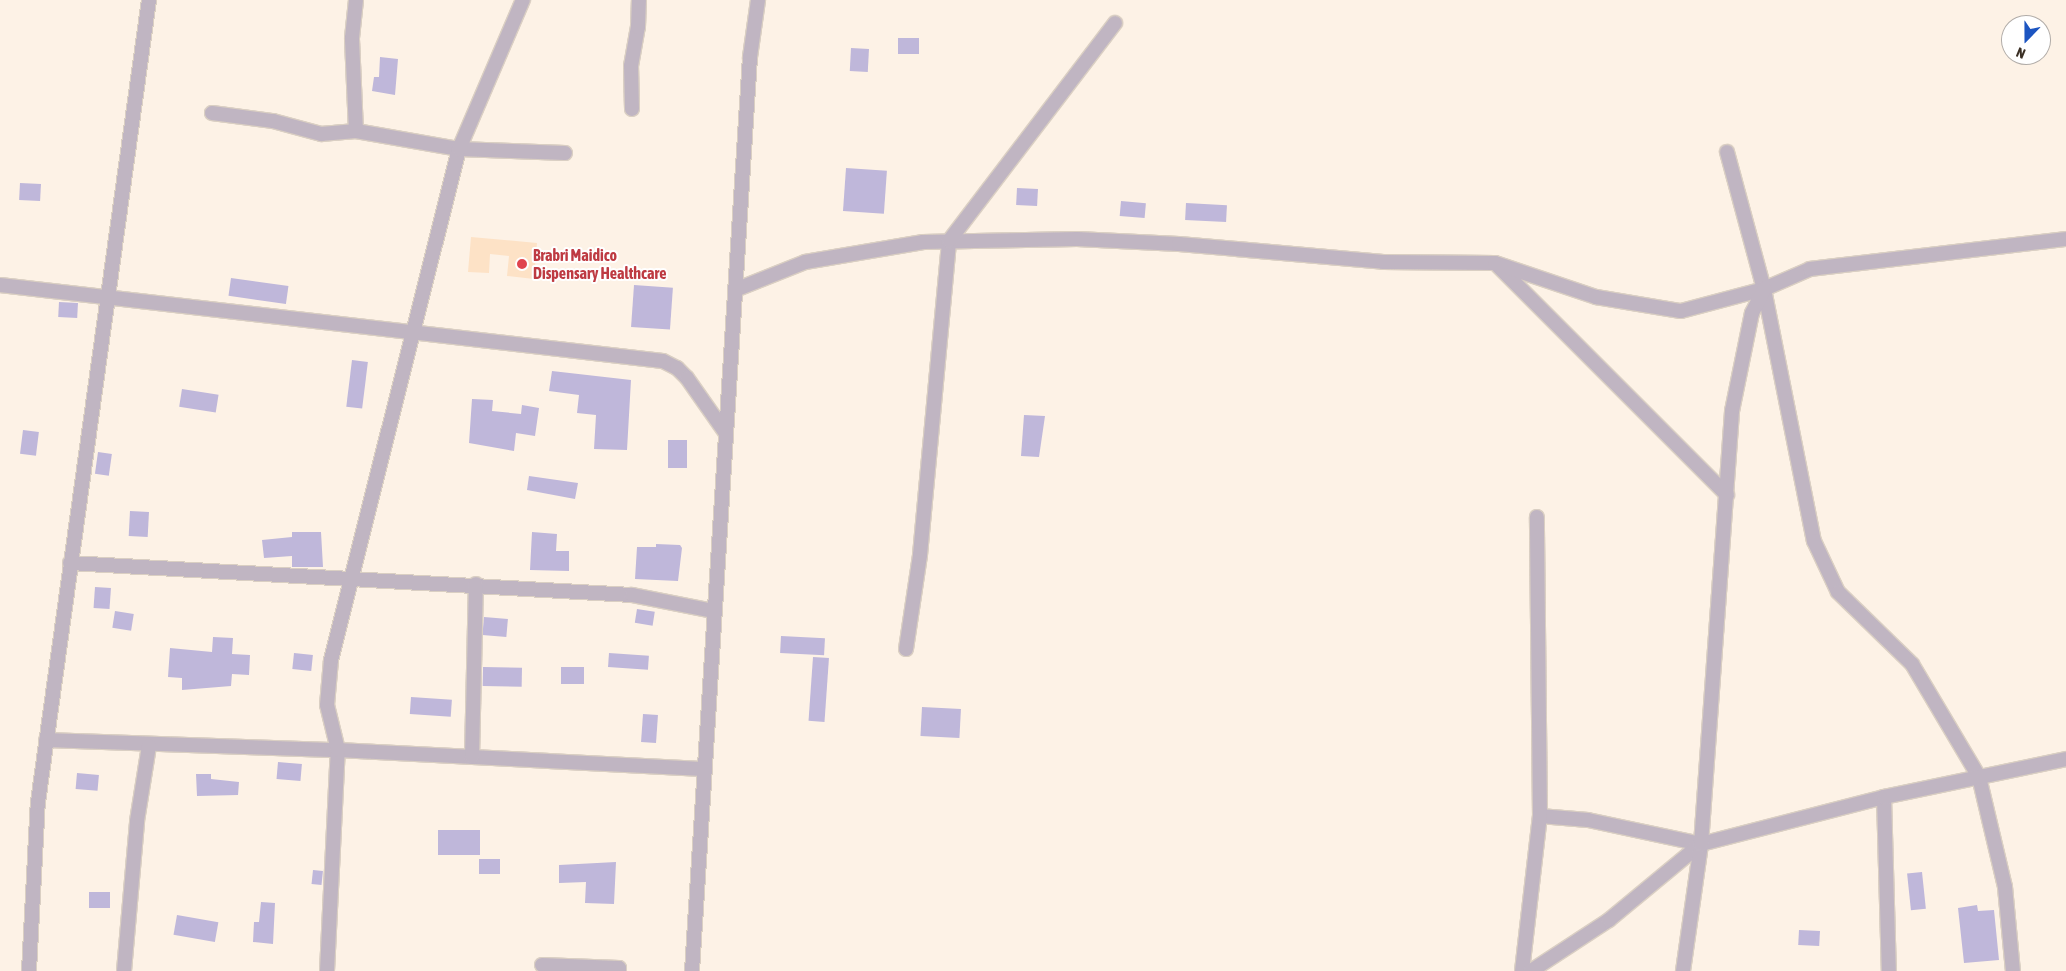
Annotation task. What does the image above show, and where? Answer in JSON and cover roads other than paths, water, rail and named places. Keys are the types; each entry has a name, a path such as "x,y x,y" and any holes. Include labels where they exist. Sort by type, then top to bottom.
{"street":[{"path":"29,971 38,802 148,0"},
{"path":"356,0 352,38 356,131"},
{"path":"327,971 338,750 327,705 331,660 349,579 459,149 523,0"},
{"path":"632,109 631,66 638,27 639,0"},
{"path":"692,971 713,611 750,57 760,1"},
{"path":"906,649 924,516 949,241 1115,23"},
{"path":"212,113 273,121 322,134 356,131 459,149 565,153"},
{"path":"1726,152 1764,289 1814,541 1838,592 1912,664 1979,777 2005,887 2012,971"},
{"path":"735,290 806,262 923,242 1077,240 1179,244 1383,262 1494,263 1596,297 1681,311 1764,289 1810,269 2066,239"},
{"path":"1494,263 1726,495"},
{"path":"0,285 662,361 677,368 688,378 725,432"},
{"path":"1683,971 1701,844 1732,411 1752,313 1764,289"},
{"path":"1522,971 1540,816 1537,517"},
{"path":"70,563 349,579 476,584 632,595 713,611"},
{"path":"472,756 476,584"},
{"path":"46,740 148,746 338,750 703,769"},
{"path":"124,971 137,821 148,746"},
{"path":"1531,971 1609,920 1701,844 1884,797 2066,759"},
{"path":"1884,797 1889,971"},
{"path":"1540,816 1588,820 1701,844"},
{"path":"542,966 619,968 619,971"}],"place":[{"name":"Brabri Maidico Dispensary Healthcare","path":"522,264"}]}
